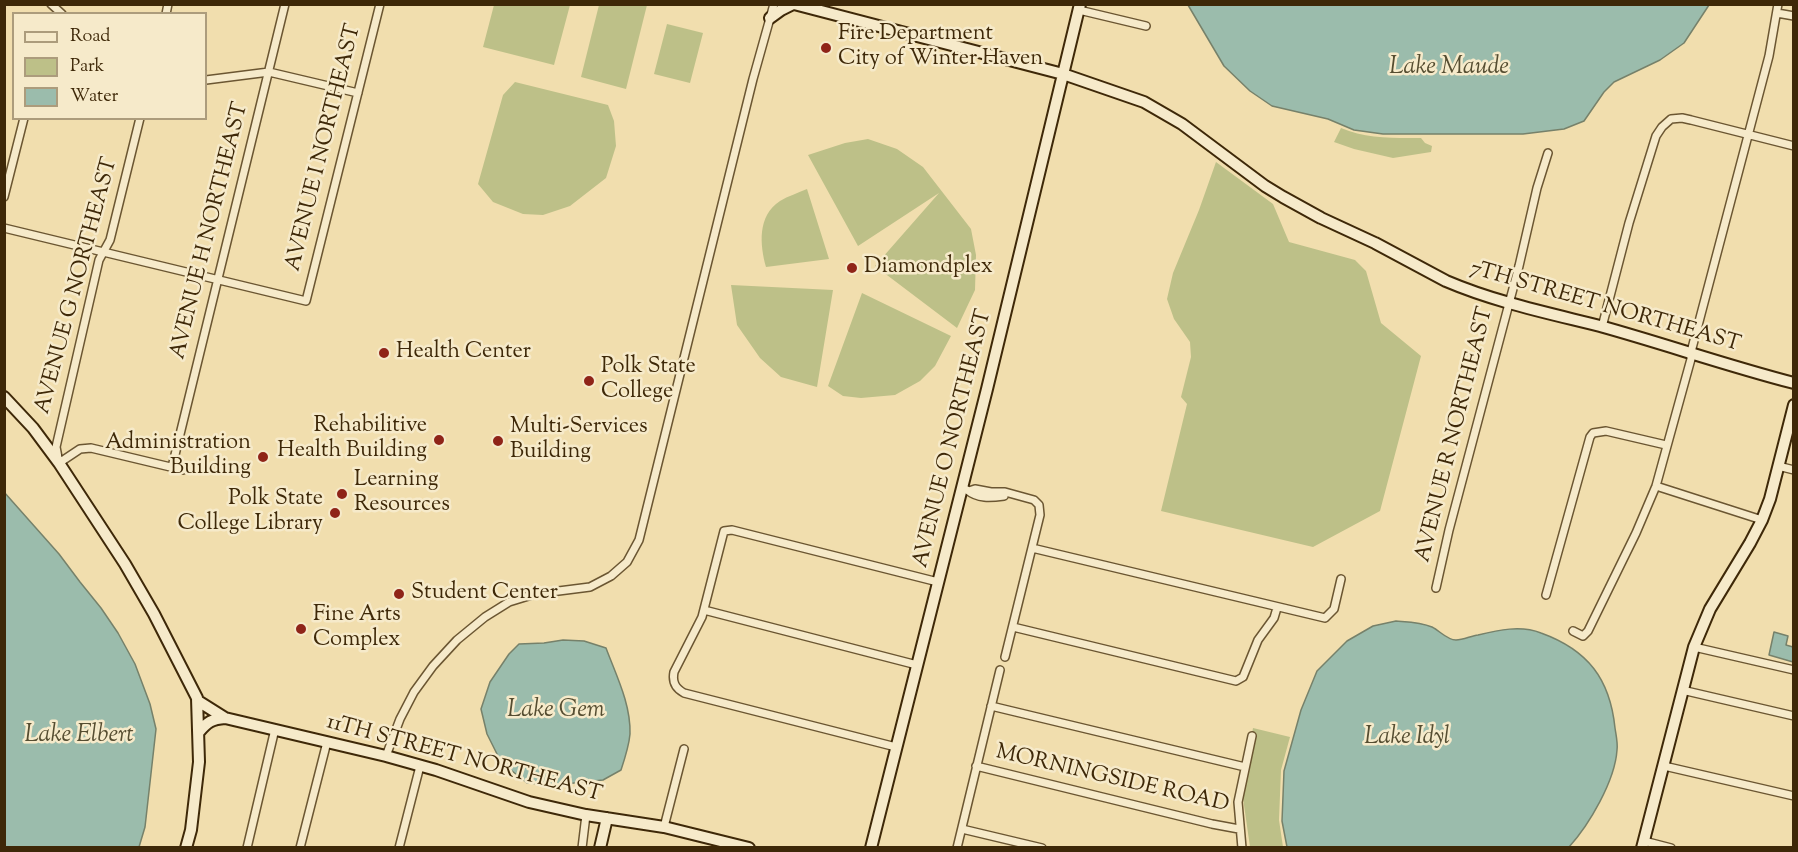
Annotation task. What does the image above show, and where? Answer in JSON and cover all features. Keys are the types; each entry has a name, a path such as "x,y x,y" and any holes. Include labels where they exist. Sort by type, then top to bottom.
{"street":[{"name":"AVENUE H NORTHEAST","path":"172,467 285,4"},
{"name":"AVENUE I NORTHEAST","path":"217,279 306,301 380,4"},
{"path":"386,756 414,692 433,666 457,640 485,616 509,602 535,594 590,587 611,576 627,562 639,540 753,79 774,4"},
{"path":"770,18 794,4"},
{"name":"7TH STREET NORTHEAST","path":"794,4 1063,74 1128,96 1159,110 1188,128 1265,186 1295,204 1446,281 1508,303 1602,327 1794,383"},
{"path":"1079,7 1146,26"},
{"name":"AVENUE O NORTHEAST","path":"872,848 938,582 965,490 1079,7"},
{"path":"1573,631 1583,636 1588,631 1636,533 1656,486 1769,56 1777,9 1794,16"},
{"path":"207,80 269,72 358,93"},
{"path":"1602,327 1629,223 1656,136 1662,127 1671,119 1682,118 1794,146"},
{"path":"4,197 23,120"},
{"name":"AVENUE G NORTHEAST","path":"59,463 56,447 99,260 110,240 140,120"},
{"name":"AVENUE R NORTHEAST","path":"1436,588 1537,188 1548,153"},
{"path":"4,228 217,279"},
{"path":"4,397 33,428 59,463 124,564 154,614 198,702 199,750 194,808 186,848"},
{"path":"1671,848 1643,844 1682,690 1694,647 1710,609 1762,520 1791,423 1794,405"},
{"path":"1546,595 1593,433 1602,430 1666,446"},
{"path":"59,463 80,449 91,448 183,470"},
{"path":"1778,466 1794,470"},
{"path":"1656,486 1762,520"},
{"path":"965,490 986,498 1009,494 1034,500 1039,506 1040,515 1005,657"},
{"path":"896,747 684,693 674,685 674,672 704,610 724,531 732,530 938,582"},
{"path":"1032,548 1325,618 1334,609 1341,579"},
{"path":"1012,627 1236,681 1243,676 1258,640 1274,618 1277,608"},
{"path":"704,610 917,665"},
{"path":"1694,647 1794,670"},
{"path":"957,848 1000,670"},
{"path":"1682,690 1794,716"},
{"name":"11TH STREET NORTHEAST","path":"198,702 225,718 386,756 529,802 586,815 664,827 749,848"},
{"path":"991,706 1245,767"},
{"path":"199,732 207,722 225,718"},
{"path":"247,848 275,729"},
{"path":"1242,848 1238,802 1252,736"},
{"path":"300,848 327,742"},
{"path":"664,827 684,749"},
{"path":"399,848 420,766"},
{"name":"MORNINGSIDE ROAD","path":"976,766 1239,829"},
{"path":"1664,766 1794,796"},
{"path":"582,848 586,815"},
{"path":"600,848 607,818"},
{"path":"962,829 1042,848"}],"green space":[{"path":"494,5 570,5 554,65 483,47"},
{"path":"599,5 647,5 626,89 581,77"},
{"path":"667,24 703,33 690,83 654,74"},
{"path":"515,82 608,105 614,121 616,146 606,178 570,206 543,215 523,214 493,202 478,184 503,95"},
{"path":"1341,128 1370,136 1421,138 1432,146 1431,152 1393,158 1354,149 1334,142"},
{"path":"868,139 897,149 923,167 971,229 976,255 975,290 957,328 875,266 939,193 858,246 808,155 845,143"},
{"path":"1216,162 1273,204 1289,242 1355,260 1366,271 1381,323 1421,356 1380,511 1313,547 1161,511 1187,404 1181,397 1191,357 1190,342 1174,319 1167,299 1173,273"},
{"path":"807,189 829,259 766,267 762,250 762,231 767,215 780,201"},
{"path":"731,285 833,290 817,387 781,377 760,358 737,325"},
{"path":"862,293 951,336 935,366 920,381 895,395 861,398 843,396 828,386"},
{"path":"1253,728 1290,737 1281,770 1279,820 1283,847 1250,847 1243,798 1250,765"}],"water":[{"name":"Lake Maude","path":"1188,5 1709,5 1684,43 1660,60 1614,82 1604,92 1584,121 1564,129 1523,134 1383,134 1354,130 1328,119 1272,106 1250,91 1224,66"},
{"name":"Lake Elbert","path":"4,492 59,554 101,608 135,664 150,704 156,729 145,827 139,847 5,847"},
{"name":"Lake Idyl","path":"1396,621 1428,625 1450,639 1456,640 1501,630 1526,629 1541,633 1572,648 1594,668 1608,695 1617,750 1611,775 1600,802 1585,827 1569,847 1287,847 1282,821 1284,771 1301,710 1317,671 1347,641 1373,626"},
{"path":"1774,632 1788,636 1786,645 1793,647 1793,662 1769,655"},
{"name":"Lake Gem","path":"563,640 584,641 606,648 628,712 630,734 628,748 621,770 603,780 555,785 527,783 501,762 487,734 481,709 490,682 509,654 519,644"}],"place":[{"name":"Fire Department City of Winter Haven","path":"826,48"},
{"name":"Diamondplex","path":"852,268"},
{"name":"Health Center","path":"384,353"},
{"name":"Polk State College","path":"589,381"},
{"name":"Rehabilitive Health Building","path":"439,440"},
{"name":"Multi-Services Building","path":"498,441"},
{"name":"Administration Building","path":"263,457"},
{"name":"Learning Resources","path":"342,494"},
{"name":"Polk State College Library","path":"335,513"},
{"name":"Student Center","path":"399,594"},
{"name":"Fine Arts Complex","path":"301,629"}]}
